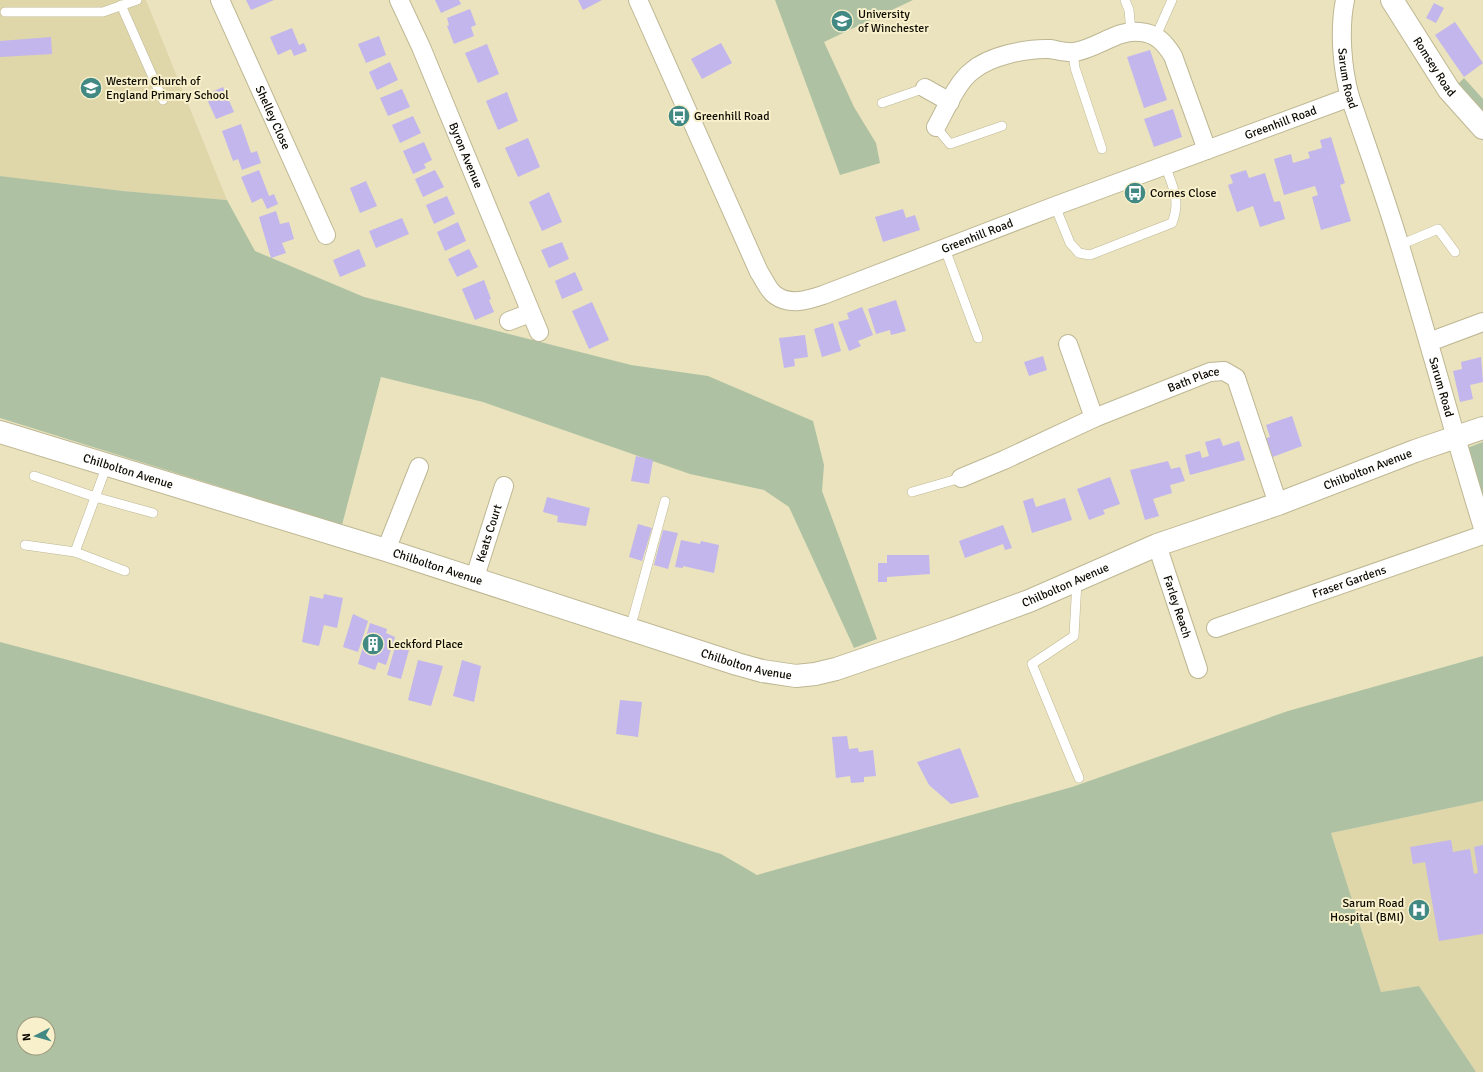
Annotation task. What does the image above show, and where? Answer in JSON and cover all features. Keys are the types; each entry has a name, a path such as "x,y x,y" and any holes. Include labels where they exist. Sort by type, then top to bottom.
{"main road":[{"name":"Romsey Road","path":"1392,0 1449,90 1483,128"},
{"name":"Chilbolton Avenue","path":"0,432 386,550 474,580 762,671 796,676 815,674 953,629 1077,581 1157,545 1278,504 1483,428"}],"street":[{"name":"Shelley Close","path":"220,0 326,235"},
{"name":"Byron Avenue","path":"398,0 424,54 539,332"},
{"name":"Greenhill Road","path":"638,0 759,272 775,295 790,301 810,299 1055,206 1350,97"},
{"name":"Sarum Road","path":"1345,0 1343,51 1345,79 1400,245 1429,342 1455,438 1483,528"},
{"path":"936,127 950,102 971,71 984,63 1025,50 1049,49 1073,52 1091,48 1131,32 1141,32 1156,36 1166,45 1173,56 1207,150"},
{"path":"925,88 950,102"},
{"path":"509,320 530,312"},
{"path":"1429,342 1483,322"},
{"path":"1068,344 1094,418"},
{"name":"Bath Place","path":"962,478 1094,418 1210,372 1224,371 1236,378 1278,504"},
{"path":"386,550 419,467"},
{"name":"Keats Court","path":"474,580 504,486"},
{"name":"Fraser Gardens","path":"1216,628 1483,535"},
{"name":"Farley Reach","path":"1157,545 1198,669"}],"lane":[{"path":"5,12 103,12 137,0"},
{"path":"1125,0 1129,10 1131,32"},
{"path":"1156,36 1172,0"},
{"path":"121,5 163,100"},
{"path":"1073,52 1076,68 1102,150"},
{"path":"882,103 925,88"},
{"path":"936,127 950,144 1002,126"},
{"path":"1055,206 1070,244 1079,254 1090,255 1172,223 1177,210 1176,199 1166,165"},
{"path":"1400,245 1438,229 1456,252"},
{"path":"945,249 978,338"},
{"path":"75,552 107,465"},
{"path":"34,476 153,513"},
{"path":"912,492 962,478"},
{"path":"630,630 665,501"},
{"path":"25,545 75,552 125,571"},
{"path":"1077,581 1074,636 1032,664 1079,778"}],"shaded area":[{"name":"Western Church of England Primary School","path":"0,0 146,0 227,200 123,191 0,176"},
{"name":"Sarum Road Hospital (BMI)","path":"1483,801 1483,1072 1476,1072 1419,986 1381,992 1331,833"}],"green space":[{"path":"775,0 913,0 824,42 854,107 876,143 880,163 840,175"},
{"path":"1464,78 1483,99 1483,113 1456,86"},
{"path":"0,176 123,191 227,200 255,251 364,297 631,365 708,376 813,421 824,465 822,491 877,639 854,648 789,507 764,490 690,474 483,402 381,377 342,525 0,418"},
{"path":"1483,442 1483,503 1467,448"},
{"path":"0,642 272,717 721,854 757,875 1072,787 1288,711 1483,656 1483,801 1331,833 1381,992 1419,986 1476,1072 0,1072"}],"building":[{"path":"246,0 274,0 251,10"},
{"path":"435,0 459,0 461,4 441,13"},
{"path":"578,0 602,0 583,10"},
{"path":"1434,3 1444,8 1436,23 1426,18"},
{"path":"470,9 476,25 471,27 474,36 454,44 447,26 449,25 447,18"},
{"path":"1455,22 1483,63 1464,77 1435,35"},
{"path":"292,28 299,45 304,43 307,51 294,56 291,49 278,55 270,37"},
{"path":"379,36 386,55 366,63 358,44"},
{"path":"51,37 52,54 0,57 0,41"},
{"path":"721,43 732,63 702,79 691,59"},
{"path":"487,44 499,74 478,83 465,53"},
{"path":"1150,50 1167,100 1144,108 1127,57"},
{"path":"390,62 398,80 377,90 369,72"},
{"path":"223,87 234,112 216,119 205,95"},
{"path":"402,89 410,107 388,116 380,98"},
{"path":"507,92 518,121 498,130 486,101"},
{"path":"1173,109 1182,137 1154,147 1144,119"},
{"path":"413,116 421,133 400,143 392,125"},
{"path":"241,124 251,153 257,151 261,163 242,170 238,159 233,161 222,131"},
{"path":"1331,137 1345,183 1340,185 1351,221 1321,230 1312,197 1318,195 1315,186 1284,195 1274,159 1291,154 1293,163 1310,158 1308,152 1322,148 1320,140"},
{"path":"528,138 540,167 518,177 505,148"},
{"path":"424,142 432,160 424,164 426,168 413,174 403,151"},
{"path":"259,170 269,196 274,194 278,204 267,209 262,198 252,203 241,177"},
{"path":"435,170 444,187 423,197 415,179"},
{"path":"1246,170 1249,178 1265,173 1274,202 1280,201 1285,219 1260,227 1253,206 1237,212 1228,185 1233,183 1230,175"},
{"path":"366,181 377,206 360,213 350,188"},
{"path":"549,192 562,222 542,231 529,202"},
{"path":"447,196 455,214 434,224 426,205"},
{"path":"903,209 906,218 915,215 920,230 883,242 875,217"},
{"path":"276,211 280,224 289,222 294,239 282,243 286,253 271,258 259,217"},
{"path":"402,218 409,234 376,248 369,231"},
{"path":"458,222 466,241 445,251 437,232"},
{"path":"562,242 569,259 549,268 541,250"},
{"path":"359,249 366,266 340,277 333,260"},
{"path":"469,249 478,267 457,277 448,259"},
{"path":"575,272 583,290 562,299 555,281"},
{"path":"484,280 494,312 475,320 462,289"},
{"path":"896,300 906,331 891,335 890,330 876,334 868,309"},
{"path":"592,302 609,340 589,349 572,311"},
{"path":"862,307 873,335 858,341 861,346 849,351 838,322 849,319 847,313"},
{"path":"833,323 841,351 822,357 814,329"},
{"path":"805,335 808,357 794,359 795,366 784,368 779,338"},
{"path":"1043,356 1047,370 1029,376 1024,362"},
{"path":"1481,357 1483,382 1470,385 1473,399 1460,402 1453,371 1462,369 1461,362"},
{"path":"1292,416 1302,446 1270,458 1263,439 1270,437 1266,425"},
{"path":"1220,438 1223,446 1239,441 1245,460 1190,475 1185,455 1200,451 1202,458 1209,456 1205,442"},
{"path":"636,456 653,460 649,484 631,481"},
{"path":"1168,461 1171,469 1180,467 1185,481 1170,485 1172,493 1153,499 1159,516 1145,520 1130,470"},
{"path":"1110,477 1120,504 1103,510 1105,514 1089,520 1077,489"},
{"path":"547,497 590,508 586,526 557,522 558,516 543,512"},
{"path":"1033,498 1036,507 1065,498 1072,520 1032,533 1023,501"},
{"path":"638,524 652,528 642,561 629,557"},
{"path":"1003,525 1012,548 1005,550 1003,544 965,558 959,541"},
{"path":"663,530 678,533 668,569 654,565"},
{"path":"681,540 700,544 701,541 719,545 714,573 683,566 683,568 675,567"},
{"path":"887,555 929,555 930,574 887,577 887,582 878,582 878,563 887,563"},
{"path":"324,594 343,598 337,628 324,625 319,646 302,642 310,596 323,599"},
{"path":"353,614 368,621 358,652 343,647"},
{"name":"Leckford Place","path":"370,623 387,629 386,633 395,637 386,665 378,662 375,670 358,664"},
{"name":"Leckford Place","path":"395,647 409,650 401,679 387,675"},
{"path":"418,660 443,666 431,706 408,700"},
{"path":"462,660 481,666 474,702 453,696"},
{"path":"620,700 642,702 638,737 616,734"},
{"path":"847,736 849,749 858,748 859,752 873,750 876,776 864,777 864,782 851,783 850,776 836,778 832,737"},
{"path":"960,748 979,797 951,804 929,785 917,762"},
{"path":"1451,840 1453,852 1470,849 1474,874 1478,873 1474,847 1483,845 1483,934 1439,941 1425,862 1413,864 1410,847"}],"place":[{"name":"University of Winchester","path":"842,21"},
{"name":"Western Church of England Primary School","path":"91,88"},
{"name":"Greenhill Road","path":"679,116"},
{"name":"Cornes Close","path":"1135,193"},
{"name":"Leckford Place","path":"373,644"},
{"name":"Sarum Road Hospital (BMI)","path":"1419,910"}]}
